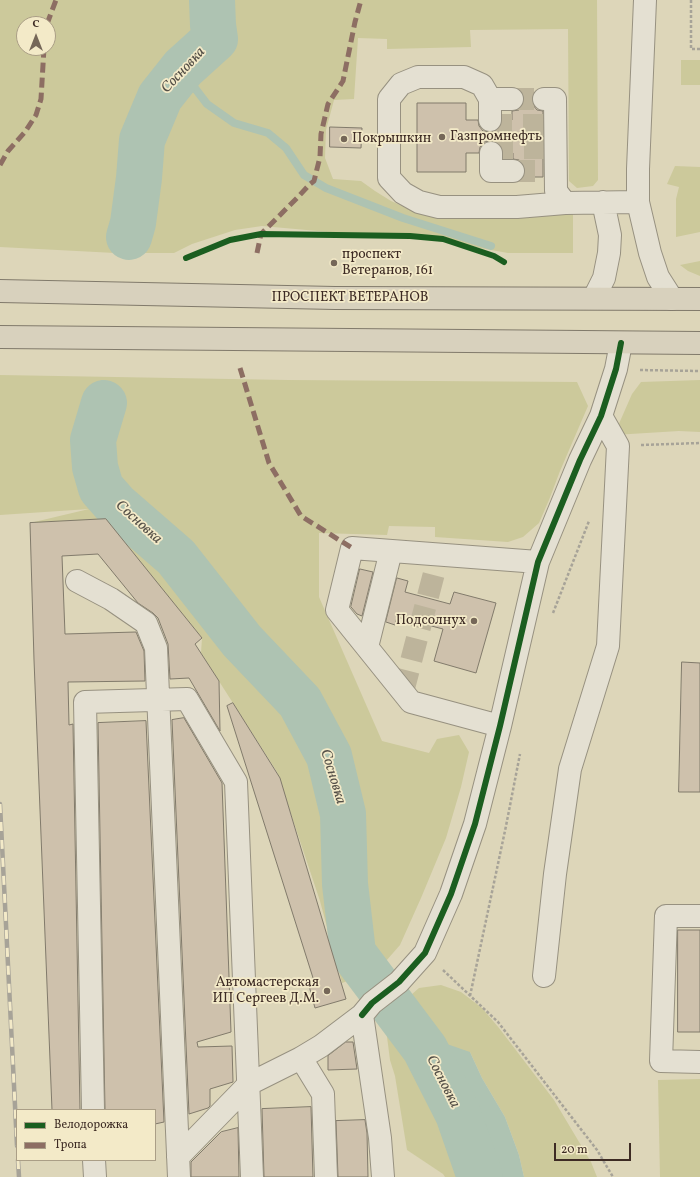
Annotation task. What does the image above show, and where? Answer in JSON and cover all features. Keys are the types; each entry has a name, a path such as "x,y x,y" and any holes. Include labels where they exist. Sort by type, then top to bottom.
{"main road":[{"name":"ПРОСПЕКТ ВЕТЕРАНОВ","path":"0,292 335,298 700,299"},
{"path":"0,337 700,344"}],"street":[{"path":"645,0 638,202 650,254 658,277 672,299"},
{"path":"512,99 490,109 482,85 464,77 418,77 401,84 389,99 389,178 404,193 419,202 439,207 516,207 566,203 638,202"},
{"path":"544,99 554,99 549,125 549,171 556,191 566,203"},
{"path":"491,153 491,171 513,171"},
{"path":"594,298 604,278 609,254 610,235 603,202"},
{"path":"178,1167 248,1084 301,1058 321,1046 399,982 425,953 451,894 475,824 500,726 538,562 580,460 601,416 616,369 621,343"},
{"path":"544,976 554,874 570,769 608,646 618,446 601,416"},
{"path":"500,726 411,702 337,610 352,548 538,562"},
{"path":"366,646 391,551"},
{"path":"77,581 111,599 146,623 156,648 178,1167"},
{"path":"93,1109 85,702 187,699 236,782 252,1177"},
{"path":"700,916 666,916 661,1061 700,1062"},
{"path":"367,1009 383,1177"},
{"path":"301,1058 323,1094 326,1177"},
{"path":"94,1161 95,1177"}],"path":[{"path":"691,0 691,49 700,49"},
{"path":"616,369 700,371"},
{"path":"618,446 700,442"},
{"path":"553,613 590,518"},
{"path":"470,996 521,749"},
{"path":"425,953 498,1022 597,1150 613,1177"}],"shaded area":[{"path":"0,0 201,0 205,36 141,94 115,253 0,247"},
{"path":"219,0 597,0 598,180 593,186 577,188 569,181 568,29 470,30 471,47 387,49 387,39 358,38 354,99 334,100 326,130 325,158 333,179 361,181 391,201 411,210 434,214 573,214 573,253 508,253 429,236 362,235 262,226 235,230 192,244 174,253 142,253 141,233 161,110 185,73 220,41"},
{"path":"681,60 700,60 700,85 681,85"},
{"path":"675,166 700,167 700,232 676,237 676,199 679,187 667,184"},
{"path":"700,261 700,276 688,271 680,265"},
{"path":"0,375 288,380 577,382 588,406 539,523 523,537 508,542 435,537 435,527 389,526 387,535 319,533 319,597 382,741 429,753 437,739 459,735 469,752 461,787 446,838 400,945 379,969 342,983 320,901 277,772 201,653 202,638 106,520 30,523 89,509 0,515"},
{"path":"700,380 700,432 679,431 614,435 632,394 641,382"},
{"path":"441,985 461,992 482,1008 499,1028 554,1100 591,1162 597,1177 524,1177 519,1155 505,1117 482,1078 470,1052 458,1160 465,1177 445,1177 443,1174 407,1150 395,1076 390,1060 386,1029 388,1015 419,988"},
{"path":"700,1079 700,1177 660,1177 658,1080"}],"water":[{"path":"441,1042 470,1052 482,1078 505,1117 519,1155 524,1177 465,1177 423,1076 425,1049"}],"building":[{"path":"523,93 533,93 533,105 537,110 543,111 543,177 524,177 524,164 519,160 513,159 513,153 503,153 502,146 497,142 491,141 484,142 480,147 479,153 466,153 466,172 417,172 417,103 466,103 466,120 478,120 479,126 483,131 490,132 496,131 501,127 502,120 512,120 512,111 519,110 523,105"},
{"path":"330,127 362,128 361,148 330,147"},
{"path":"106,519 202,638 195,644 219,681 220,731 189,678 170,679 168,644 158,618 138,603 98,554 62,556 65,634 136,632 144,651 145,681 68,682 69,725 73,724 80,1109 52,1109 30,523"},
{"path":"360,569 373,572 362,616 357,614 351,607"},
{"path":"397,578 408,581 405,592 450,604 454,592 496,603 476,673 434,661 443,629 397,617 395,625 386,622"},
{"path":"682,662 700,663 700,792 679,792"},
{"path":"233,703 280,778 346,999 315,1008 308,982 314,981 227,706"},
{"path":"184,718 222,783 231,1032 197,1042 198,1047 232,1046 233,1082 210,1089 210,1106 189,1114 172,720"},
{"path":"146,721 164,1122 156,1124 156,1109 105,1109 98,723"},
{"path":"678,930 700,930 700,1032 678,1032"},
{"path":"346,1042 353,1042 357,1069 328,1070 328,1056"},
{"path":"311,1107 313,1177 264,1177 262,1109"},
{"path":"365,1120 367,1133 368,1177 338,1177 336,1121"},
{"path":"238,1128 239,1177 191,1177 191,1162 221,1132"}],"waterway":[{"name":"Сосновка","path":"129,237 133,223 142,140 160,97 183,68 215,39 212,0"},
{"path":"183,68 191,83 207,104 234,123 268,133 286,148 304,175 326,188 403,218 491,246"},
{"name":"Сосновка","path":"104,403 93,440 95,467 101,488 115,504 176,557 242,641 300,702 329,756 343,814 345,884 353,953 425,1049 458,1114 480,1177"}],"tunnel":[{"path":"512,99 544,99"},
{"path":"490,125 544,125"},
{"path":"491,148 544,148"},
{"path":"513,171 544,171"},
{"path":"403,692 439,554"}],"railway":[{"path":"0,804 16,1126"},
{"path":"18,1161 19,1177"}],"marked path":[{"path":"50,16 56,0"},
{"path":"257,253 261,234 314,181 320,157 321,134 328,104 343,81 361,0"},
{"path":"0,165 8,151 25,132 36,115 41,99 44,56"},
{"path":"240,368 269,463 301,516 352,548"}],"cycle path":[{"path":"186,258 230,240 261,234 410,236 443,239 494,256 504,262"},
{"path":"362,1015 372,1003 399,982 425,953 451,894 475,824 500,726 538,562 580,460 601,416 616,369 621,343"}],"place":[{"name":"Газпромнефть","path":"442,137"},
{"name":"Покрышкин","path":"344,139"},
{"name":"проспект Ветеранов, 161","path":"334,263"},
{"name":"Подсолнух","path":"474,621"},
{"name":"Автомастерская ИП Сергеев Д.М.","path":"327,991"}]}
